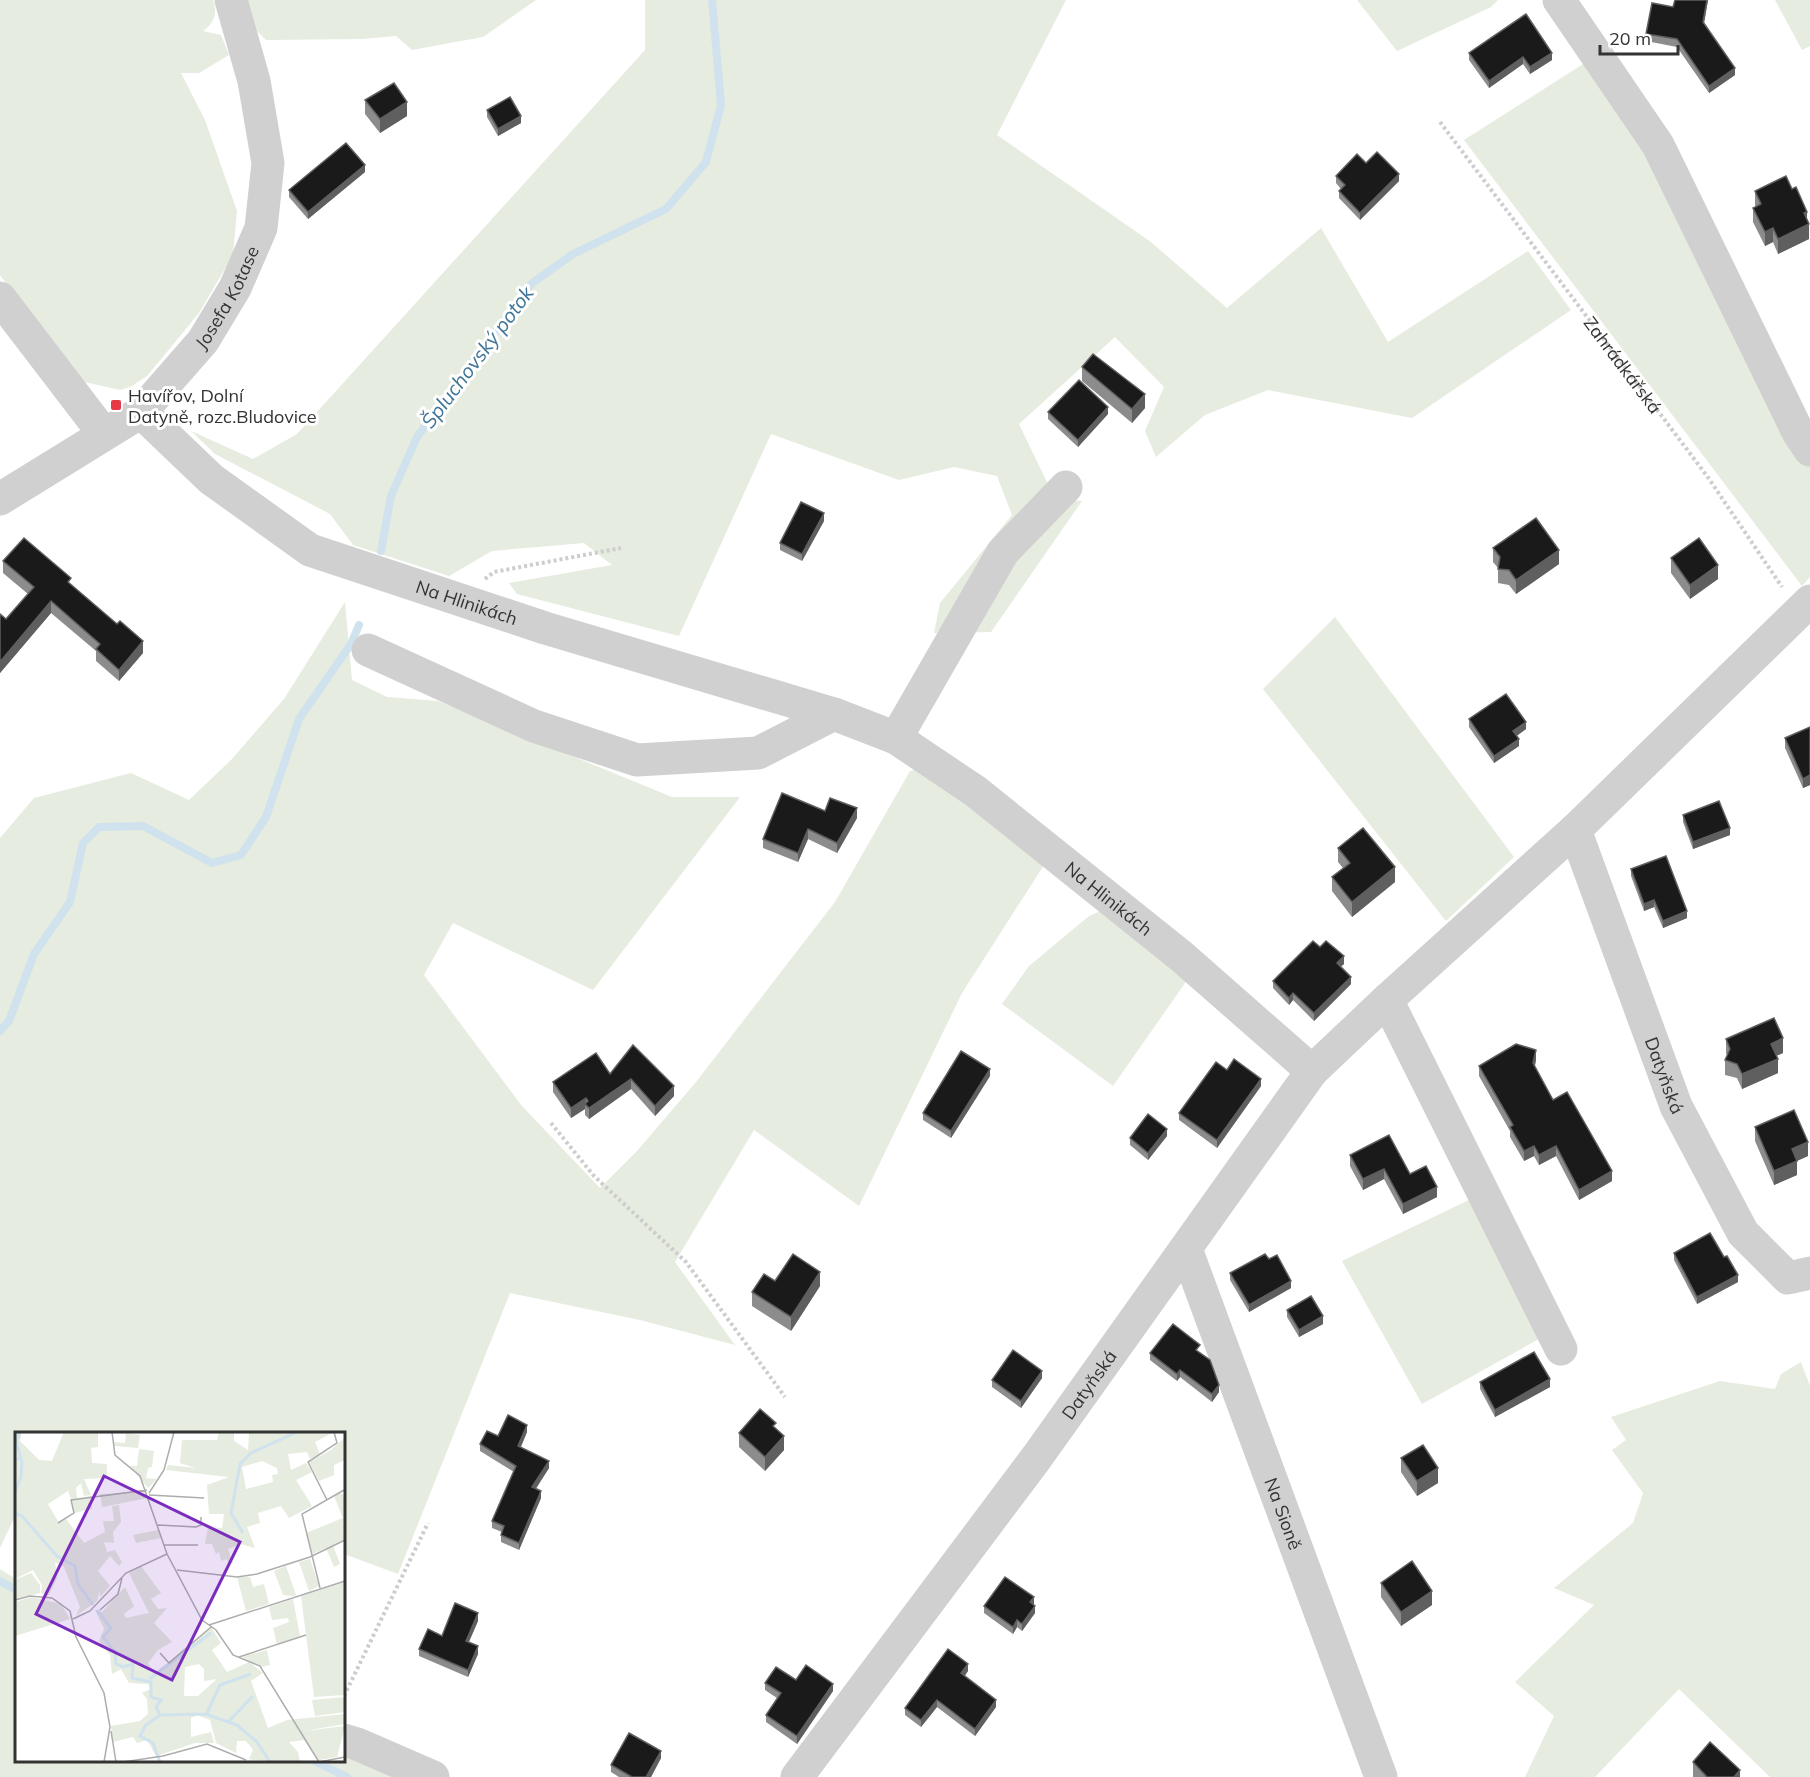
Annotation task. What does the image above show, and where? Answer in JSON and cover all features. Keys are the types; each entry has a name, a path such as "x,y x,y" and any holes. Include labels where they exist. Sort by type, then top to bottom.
{"street":[{"name":"Josefa Kotase","path":"0,499 141,411 203,341 235,288 261,228 268,163 254,81 231,0"},
{"path":"1559,0 1658,145 1798,432 1810,450"},
{"path":"0,298 104,434"},
{"name":"Na Hlinikách","path":"141,411 211,479 310,550 545,628 834,714 896,738 975,791 1154,934 1312,1071"},
{"path":"896,738 1003,552 1066,487"},
{"name":"Datyňská","path":"797,1777 1037,1457 1312,1071 1575,830 1805,607"},
{"path":"368,650 534,726 637,760 758,753 834,714"},
{"name":"Datyňská","path":"1575,830 1676,1106 1743,1233 1788,1278 1810,1273"},
{"path":"1388,1000 1561,1349"},
{"name":"Na Sioně","path":"1185,1249 1381,1777"},
{"path":"345,1740 433,1777"}],"path":[{"name":"Zahrádkářská","path":"1440,122 1805,607"},
{"path":"457,598 494,572 621,548"},
{"path":"551,1123 594,1176 686,1262 785,1397"},
{"path":"345,1694 428,1523"}],"shaded area":[{"path":"0,0 213,0 214,17 203,31 221,35 229,55 199,73 181,73 205,120 237,211 233,255 199,313 147,376 130,387 120,390 80,381 0,275"},
{"path":"247,0 536,0 483,37 412,50 396,36 362,39 266,40 257,31"},
{"path":"645,0 1066,0 997,135 1151,242 1227,308 1321,228 1388,342 1528,251 1571,310 1412,418 1268,390 1205,415 1156,457 1145,431 1164,387 1115,337 1019,424 1055,499 1082,501 991,632 934,633 940,603 1012,515 997,476 954,467 899,480 771,434 679,636 517,594 509,583 612,565 584,543 492,551 449,576 353,545 330,514 215,454 191,431 253,459 297,434 645,50"},
{"path":"1357,0 1498,0 1491,7 1397,51"},
{"path":"1775,0 1810,0 1810,46 1802,50"},
{"path":"1591,59 1649,149 1810,464 1810,577 1802,586 1464,140"},
{"path":"345,602 352,680 387,697 438,701 672,797 740,797 593,990 453,923 424,975 522,1106 600,1188 637,1151 696,1082 835,902 910,771 936,764 1044,865 962,993 859,1206 754,1130 675,1262 735,1345 640,1320 510,1293 398,1574 345,1554 345,1432 15,1432 15,1516 0,1548 0,838 34,798 131,773 189,800 231,760 284,699"},
{"path":"1335,617 1514,857 1446,921 1263,689"},
{"path":"1110,907 1190,976 1113,1086 1002,1004 1029,966 1089,916"},
{"path":"1475,1197 1546,1335 1422,1404 1342,1261"},
{"path":"1801,1362 1810,1386 1810,1777 1770,1777 1679,1689 1595,1777 1525,1777 1554,1716 1515,1682 1594,1605 1554,1588 1633,1523 1643,1493 1612,1450 1626,1440 1611,1417 1720,1381 1775,1389 1781,1374"},
{"path":"0,1569 15,1578 15,1762 345,1762 345,1740 433,1777 0,1777"}],"building":[{"path":"1675,0 1707,0 1703,22 1735,68 1709,86 1677,39 1646,34 1652,3 1673,7"},
{"path":"1526,14 1552,53 1530,67 1523,57 1489,81 1469,53"},
{"path":"394,83 407,102 380,119 365,100"},
{"path":"510,97 521,116 498,129 487,110"},
{"path":"346,143 365,165 308,212 289,190"},
{"path":"1377,152 1399,174 1360,213 1339,191 1345,185 1336,176 1357,154 1366,163"},
{"path":"1786,176 1792,189 1796,187 1807,212 1804,213 1809,224 1778,239 1773,228 1765,232 1753,208 1761,204 1755,191"},
{"path":"1093,354 1145,394 1132,409 1082,367"},
{"path":"1079,380 1108,407 1078,440 1048,412"},
{"path":"801,502 824,513 802,554 780,543"},
{"path":"1536,518 1559,550 1516,580 1509,570 1498,569 1500,557 1493,548"},
{"path":"24,538 71,578 68,582 117,624 120,621 143,641 119,670 96,649 100,644 51,601 0,662 0,614 6,619 34,587 3,561"},
{"path":"1699,538 1718,565 1690,585 1671,558"},
{"path":"1506,694 1526,722 1513,731 1519,739 1494,756 1469,719"},
{"path":"1810,727 1810,775 1803,779 1785,738"},
{"path":"782,793 825,811 830,798 857,808 837,843 808,829 798,853 763,839"},
{"path":"1719,801 1730,828 1693,842 1683,815"},
{"path":"1363,828 1395,867 1352,902 1332,877 1350,863 1338,848"},
{"path":"1666,856 1687,911 1663,921 1654,900 1644,904 1631,869"},
{"path":"1313,941 1320,947 1326,941 1344,956 1337,963 1351,977 1314,1013 1293,993 1289,998 1273,981"},
{"path":"1774,1018 1783,1038 1771,1044 1778,1059 1742,1074 1737,1064 1725,1060 1730,1049 1726,1039"},
{"path":"1516,1044 1536,1050 1533,1063 1553,1100 1567,1092 1612,1171 1579,1190 1556,1146 1539,1155 1534,1146 1524,1151 1510,1127 1513,1125 1479,1066"},
{"path":"633,1045 674,1086 655,1106 631,1079 589,1108 585,1104 588,1101 586,1098 571,1108 553,1082 596,1053 610,1074"},
{"path":"961,1051 990,1069 951,1131 923,1113"},
{"path":"1234,1059 1261,1079 1217,1140 1179,1113 1216,1062 1227,1070"},
{"path":"1794,1110 1808,1142 1792,1149 1797,1161 1774,1171 1755,1127"},
{"path":"1148,1114 1167,1129 1148,1153 1130,1138"},
{"path":"1389,1135 1410,1174 1426,1166 1437,1187 1403,1204 1384,1169 1363,1179 1350,1155"},
{"path":"1710,1233 1738,1275 1697,1297 1674,1253"},
{"path":"793,1254 820,1272 791,1317 752,1292 764,1274 775,1281"},
{"path":"1265,1254 1269,1259 1277,1255 1291,1281 1249,1305 1230,1273"},
{"path":"1311,1296 1323,1316 1299,1330 1287,1310"},
{"path":"1173,1324 1200,1345 1196,1350 1210,1360 1219,1385 1212,1394 1180,1370 1177,1374 1150,1353"},
{"path":"1013,1350 1042,1371 1021,1401 992,1380"},
{"path":"1534,1352 1550,1379 1495,1410 1480,1382"},
{"path":"760,1409 776,1423 773,1426 784,1436 765,1457 739,1433"},
{"path":"508,1415 527,1425 518,1446 549,1461 532,1487 541,1491 519,1543 501,1535 504,1526 492,1521 516,1466 480,1444 487,1431 498,1436"},
{"path":"1423,1445 1438,1468 1417,1481 1401,1458"},
{"path":"1412,1561 1432,1591 1401,1612 1381,1583"},
{"path":"1005,1577 1034,1597 1030,1602 1035,1606 1022,1624 1017,1620 1013,1627 984,1606"},
{"path":"455,1603 478,1613 466,1641 478,1646 468,1670 419,1649 428,1629 442,1636"},
{"path":"948,1649 968,1664 961,1673 996,1700 975,1729 937,1700 921,1720 905,1708"},
{"path":"806,1665 833,1684 797,1736 766,1715 781,1693 765,1683 776,1667 796,1680"},
{"path":"629,1733 661,1751 646,1777 632,1777 611,1765"},
{"path":"1710,1742 1740,1770 1734,1777 1707,1777 1693,1762"}],"waterway":[{"name":"Špluchovský potok","path":"381,551 391,496 417,437 531,284 573,254 666,209 706,162 721,105 712,0"},
{"name":"Špluchovský potok","path":"0,1031 9,1021 34,954 70,902 83,843 99,827 143,826 212,863 241,855 266,817 299,719 351,644 359,625"},
{"path":"0,1581 15,1589"},
{"path":"316,1762 347,1777"}],"place":[{"name":"Havířov, Dolní Datyně, rozc.Bludovice","path":"116,405"}]}
